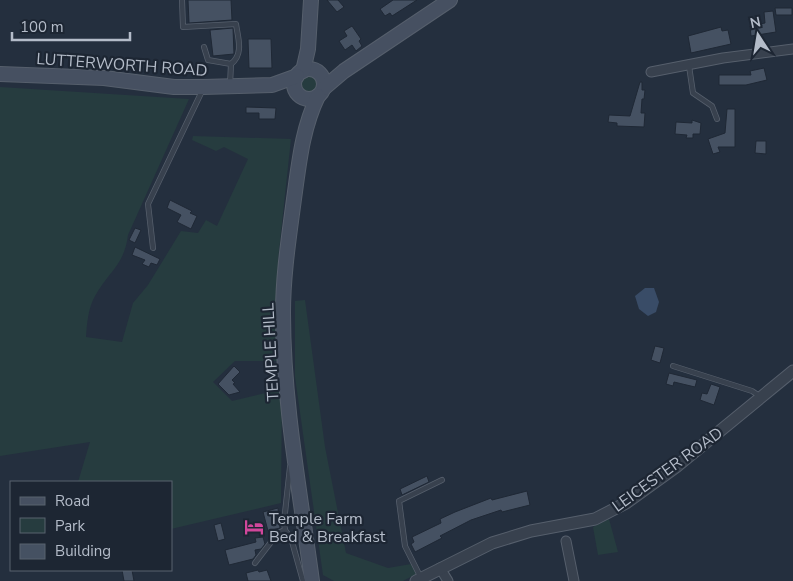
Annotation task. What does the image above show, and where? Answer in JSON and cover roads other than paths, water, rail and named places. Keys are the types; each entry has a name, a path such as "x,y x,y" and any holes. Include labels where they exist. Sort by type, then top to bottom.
{"main road":[{"path":"308,72 311,0"},
{"name":"LUTTERWORTH ROAD","path":"321,92 344,71 450,0"},
{"name":"LUTTERWORTH ROAD","path":"0,74 87,77 174,87 203,87 272,85 308,72 344,71"},
{"path":"308,72 324,80 321,92 311,99 301,96 294,83 308,72"},
{"name":"LUTTERWORTH ROAD","path":"272,85 301,96"},
{"name":"TEMPLE HILL","path":"312,581 285,370 283,312 287,247 307,122 321,92"},
{"name":"TEMPLE HILL","path":"301,96 307,122"}],"street":[{"path":"651,72 723,58 793,50"},
{"name":"LEICESTER ROAD","path":"419,580 492,543 531,531 595,519 626,503 676,466 793,371"},
{"path":"566,541 574,581"},
{"path":"440,568 448,581"}],"lane":[{"path":"182,0 183,26 236,24 240,52 237,59 231,64 230,86"},
{"path":"204,47 208,60 231,64"},
{"path":"689,66 693,93 712,106 717,120"},
{"path":"153,248 148,204 203,87"},
{"path":"674,366 752,391 762,398"},
{"path":"297,464 293,464 290,468 284,522 285,530 291,538 304,581"},
{"path":"419,580 405,546 399,500 442,480"},
{"path":"255,563 278,533 285,530"}],"water":[{"path":"645,288 654,288 659,302 656,312 648,316 639,309 635,296"}],"place":[{"name":"Temple Farm Bed & Breakfast","path":"254,527"}]}
